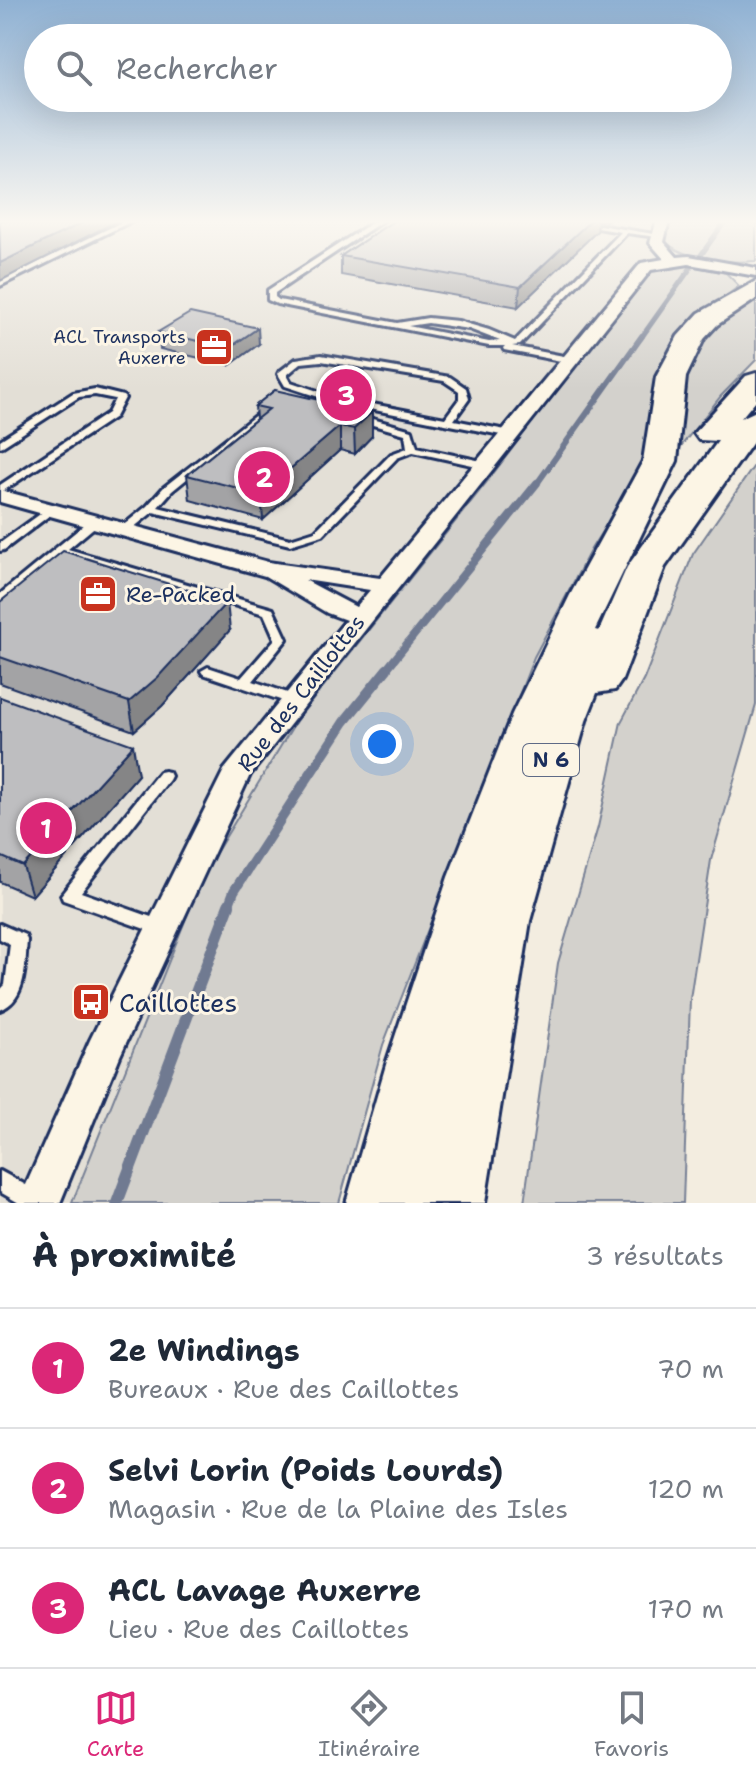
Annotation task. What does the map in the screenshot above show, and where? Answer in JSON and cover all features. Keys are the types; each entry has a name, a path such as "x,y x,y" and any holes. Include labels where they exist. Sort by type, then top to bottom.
{"main road":[{"path":"609,562 660,461 671,377 680,356 708,319 750,278"},
{"name":"N 6","path":"381,1203 418,1061 475,877 535,714 590,595 609,562 679,479 715,427 756,382"},
{"path":"474,1060 581,725 646,567 732,444 756,420"},
{"name":"N 6","path":"450,1203 502,921 563,721 614,599 679,479"}],"street":[{"name":"Rue des Caillottes","path":"39,1203 103,1052 238,770 638,276"},
{"path":"0,496 267,569 359,580 385,587"},
{"path":"267,569 336,608 361,617"}],"lane":[{"path":"295,276 271,292 271,298 277,302 571,360"},
{"path":"489,344 512,344 527,337 583,276"},
{"path":"397,326 434,320 488,331 512,344"},
{"path":"448,421 464,399 463,390 447,379 385,366 360,366 321,358 299,361 282,374 288,384 411,409 435,418 448,421 511,434"},
{"path":"0,444 76,395 95,392 120,398 112,415 0,490"},
{"path":"124,530 168,489 271,406"},
{"path":"342,414 409,432 412,449"},
{"path":"151,508 277,541 306,538 319,533 394,456 412,449 486,465"},
{"path":"2,545 50,510"},
{"path":"0,600 94,522"},
{"path":"60,550 269,612 281,639 244,683"},
{"path":"208,671 294,700"},
{"path":"162,928 69,895 164,776"},
{"path":"0,931 19,940 13,988 0,1002"},
{"path":"0,1181 39,1203"}],"shaded area":[{"path":"0,276 704,276 652,328 267,1203 0,1203"},
{"path":"643,276 729,276 739,286 686,327 670,347 653,390 647,445 634,481 591,549 534,657 383,1045 339,1203 72,1203 205,871 296,721 486,483"},
{"path":"756,292 756,360 721,396 670,460 677,385 708,327"},
{"path":"756,463 756,705 711,860 690,999 683,1203 524,1203 558,963 598,827 621,722 644,679 693,554"}],"building":[{"path":"457,276 532,276 520,287"},
{"path":"190,313 258,328 229,348 158,332"},
{"path":"275,390 372,412 354,429 340,426 261,494 187,475 269,409 255,406"},
{"path":"63,551 227,602 158,677 129,702 0,657 0,602"},
{"path":"0,697 133,745 23,866 0,856"}],"waterway":[{"path":"641,338 685,276"},
{"path":"536,485 642,336"},
{"path":"385,671 537,483"},
{"path":"228,907 234,891 344,722 387,669"},
{"path":"117,1203 229,905"}],"place":[{"name":"ACL Transports Auxerre","path":"214,347"},
{"name":"ACL Lavage Auxerre","path":"346,395"},
{"name":"Selvi Lorin (Poids Lourds)","path":"264,477"},
{"name":"Re-Packed","path":"98,594"},
{"name":"2e Windings","path":"46,828"},
{"name":"Caillottes","path":"91,1002"}]}
